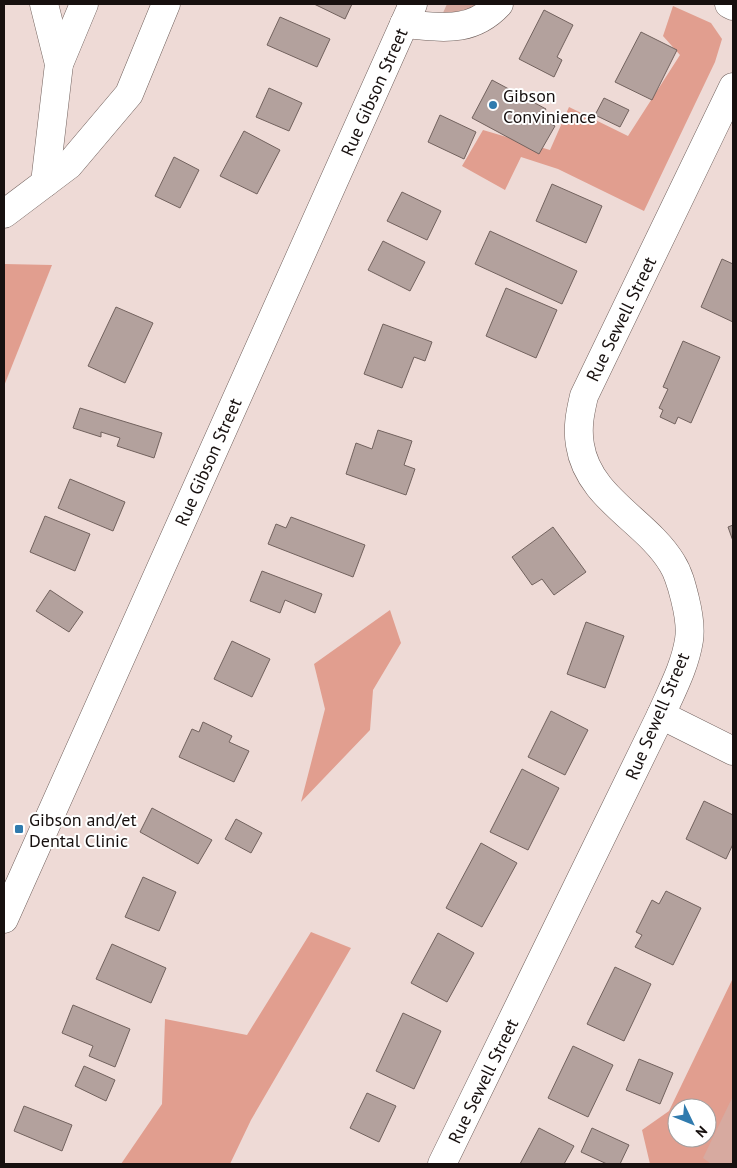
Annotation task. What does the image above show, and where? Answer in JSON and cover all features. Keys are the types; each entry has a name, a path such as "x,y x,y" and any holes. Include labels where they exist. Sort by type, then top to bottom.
{"street":[{"path":"44,4 59,64"},
{"path":"45,183 59,64 84,4"},
{"path":"4,214 69,165 129,94 166,4"},
{"path":"408,14 454,28 487,17 499,4"},
{"path":"729,4 733,6"},
{"name":"Rue Gibson Street","path":"4,919 408,14"},
{"name":"Rue Sewell Street","path":"442,1164 661,715 684,662 689,638 688,609 682,584 672,563 659,545 602,490 587,468 580,446 579,421 584,396 733,87"},
{"path":"661,715 733,751"}],"shaded area":[{"path":"447,4 475,4 473,8 442,15"},
{"path":"673,6 711,23 722,39 715,62 644,211 558,169 521,157 505,190 462,166 483,130 550,150 569,107 628,136 680,55 663,36"},
{"path":"4,264 52,265 4,386"},
{"path":"390,610 401,643 373,690 370,730 301,802 325,709 314,664"},
{"path":"311,932 351,948 251,1120 230,1164 121,1164 162,1104 165,1019 247,1035"},
{"path":"733,978 733,1096 717,1129 717,1098 675,1098"},
{"path":"733,1021 733,1164 692,1164 701,1148 717,1148 717,1098 710,1098"},
{"path":"667,1112 667,1148 708,1148 703,1158 711,1164 650,1164 642,1130"}],"building":[{"path":"314,4 352,4 345,19"},
{"path":"544,10 573,25 557,57 562,60 554,77 519,59"},
{"path":"280,17 330,39 317,67 267,45"},
{"path":"641,32 677,50 652,100 615,82"},
{"path":"492,80 546,109 541,119 555,126 539,154 472,118"},
{"path":"269,88 302,103 289,131 256,117"},
{"path":"604,98 629,110 620,127 595,115"},
{"path":"440,115 476,132 464,159 428,142"},
{"path":"244,131 280,150 257,194 220,176"},
{"path":"174,157 199,170 180,208 155,196"},
{"path":"552,184 602,206 586,243 536,221"},
{"path":"402,192 441,211 427,240 387,221"},
{"path":"490,231 577,271 562,304 475,264"},
{"path":"383,241 425,262 410,291 368,270"},
{"path":"722,259 733,264 733,322 701,307"},
{"path":"506,288 557,310 536,358 486,336"},
{"path":"116,307 153,323 125,383 88,366"},
{"path":"383,324 432,342 425,361 414,357 402,388 364,374"},
{"path":"683,341 720,357 691,423 678,417 675,424 660,417 663,410 659,408 668,389 663,387"},
{"path":"80,408 162,433 154,458 117,446 120,438 101,432 101,437 73,428"},
{"path":"378,430 412,441 404,465 415,469 406,495 346,474 356,443 372,449"},
{"path":"70,479 125,502 113,531 58,508"},
{"path":"45,516 90,534 75,571 30,552"},
{"path":"291,517 365,545 353,577 268,544 276,524 286,528"},
{"path":"733,525 733,541 728,527"},
{"path":"553,527 586,572 554,595 542,579 532,585 512,557"},
{"path":"262,571 322,594 315,613 285,600 280,613 250,601"},
{"path":"50,590 83,612 69,632 36,611"},
{"path":"586,622 624,636 605,688 567,674"},
{"path":"232,641 270,659 252,697 214,679"},
{"path":"551,711 588,730 565,775 528,757"},
{"path":"203,722 232,736 229,742 249,751 234,782 179,757 192,729 199,732"},
{"path":"522,769 559,788 528,850 490,832"},
{"path":"704,801 733,815 733,844 726,859 686,839"},
{"path":"152,808 212,840 198,864 140,832"},
{"path":"236,819 262,833 251,853 225,839"},
{"path":"481,843 517,863 482,927 446,908"},
{"path":"143,877 176,892 159,931 125,917"},
{"path":"666,891 701,908 673,965 635,947 642,935 636,932 652,900 659,904"},
{"path":"438,933 474,953 447,1002 411,983"},
{"path":"112,944 166,968 151,1003 96,979"},
{"path":"615,967 651,984 624,1041 587,1024"},
{"path":"73,1005 130,1029 115,1067 89,1056 93,1046 62,1033"},
{"path":"403,1013 441,1031 414,1089 376,1071"},
{"path":"573,1046 613,1065 588,1117 548,1098"},
{"path":"639,1059 673,1073 660,1104 626,1090"},
{"path":"84,1066 115,1080 106,1101 75,1086"},
{"path":"367,1093 396,1106 379,1142 350,1128"},
{"path":"24,1106 72,1125 62,1151 14,1131"},
{"path":"539,1128 574,1146 564,1164 520,1164"},
{"path":"592,1128 629,1145 620,1164 607,1164 581,1152"}],"place":[{"name":"Gibson Convinience","path":"493,105"},
{"name":"Gibson and/et Dental Clinic","path":"19,829"}]}
